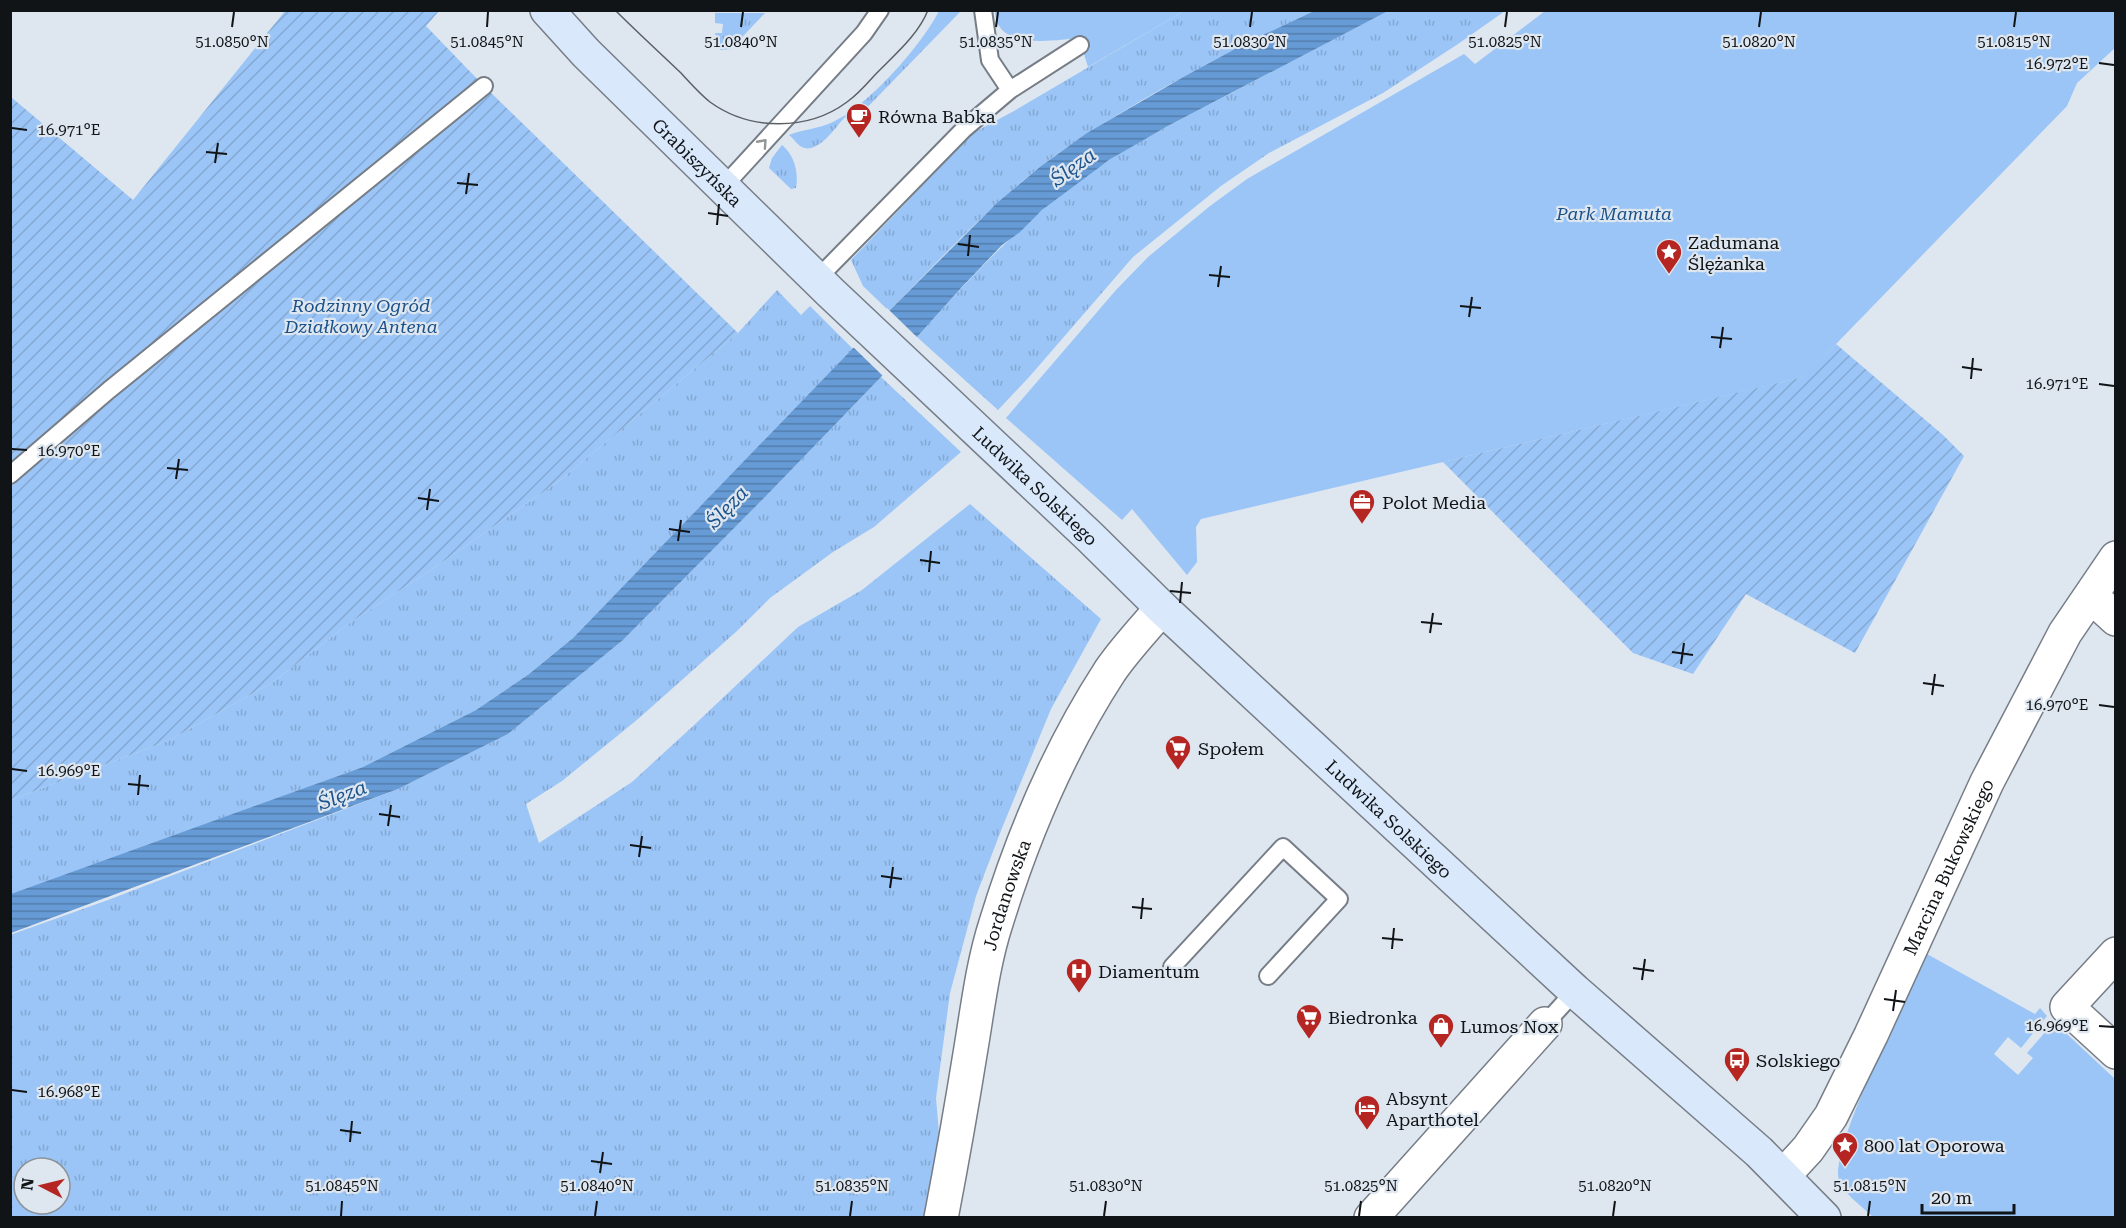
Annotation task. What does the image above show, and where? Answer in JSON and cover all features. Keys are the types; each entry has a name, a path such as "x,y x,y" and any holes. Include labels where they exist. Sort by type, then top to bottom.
{"main road":[{"name":"Grabiszyńska","path":"547,10 595,61 852,312"},
{"name":"Ludwika Solskiego","path":"852,312 1162,608 1575,991 1759,1152 1824,1218"}],"street":[{"name":"Marcina Bukowskiego","path":"1784,1176 1808,1149 1831,1116 1871,1035 1987,782 2065,633 2115,558"},
{"path":"2091,596 2115,619"},
{"name":"Jordanowska","path":"941,1218 981,986 996,924 1021,854 1055,768 1072,735 1111,669 1162,608"},
{"path":"2115,954 2067,1007 2115,1052"},
{"path":"1371,1218 1545,1024"}],"lane":[{"path":"724,186 864,33 880,10"},
{"path":"983,10 990,60 1010,90"},
{"path":"816,279 964,129 1010,90 1080,45"},
{"path":"10,475 110,390 484,86"},
{"path":"1172,967 1283,847 1339,899 1268,976"},
{"path":"1545,1024 1575,991"}],"green space":[{"name":"Rodzinny Ogród Działkowy Antena","path":"285,11 439,11 426,26 484,86 738,333 559,481 431,570 351,622 273,682 170,740 11,800 11,97 133,200"},
{"path":"939,11 961,11 854,121 850,122 845,117 825,140 812,148 800,146 789,135 833,122 847,114 878,89 920,41"},
{"path":"995,11 1184,11 1088,67 1079,38 1042,41 1015,38 998,24"},
{"path":"1184,11 1314,11 1249,42 1165,87 1053,157 982,218 889,311 863,286 851,260 973,133"},
{"path":"1388,11 1505,11 1383,93 1269,153 1221,186 1133,257 998,410 917,337 1008,241 1084,177 1158,131"},
{"name":"Park Mamuta","path":"1545,11 2115,11 2115,48 2077,83 2067,106 1804,377 1201,519 1196,527 1197,562 1187,575 1132,509 1122,520 1006,418 1116,290 1148,257 1210,206 1247,179 1464,54 1475,64"},
{"path":"715,13 765,13 731,49 720,50 715,33 722,33 723,24 715,23"},
{"path":"782,145 795,164 796,188 791,189 769,168 772,158"},
{"path":"777,290 801,315 810,306 853,349 573,638 529,674 476,710 363,767 11,895 11,800 170,740 273,682 351,622 431,570 559,481 738,333"},
{"path":"1836,344 1943,435 1964,456 1855,653 1746,594 1693,674 1633,653 1443,462 1803,377"},
{"path":"881,377 961,452 874,527 833,552 770,598 737,631 638,719 562,781 526,804 539,843 632,782 798,627 862,590 970,504 1101,619 1051,709 976,896 950,993 936,1098 940,1145 927,1217 11,1217 10,935 398,789 508,734 623,640"},
{"path":"1927,954 2035,1014 2040,1008 2047,1016 2021,1048 2008,1037 1994,1054 2018,1075 2033,1058 2027,1053 2054,1022 2115,1079 2115,1217 1873,1217 1841,1185 1839,1163 1846,1137 1872,1069"}],"water":[{"name":"Ślęza","path":"1314,11 1388,11 1166,127 1109,160 1042,210 1020,232 1002,245 881,377 623,640 508,734 398,789 11,933 11,894 363,767 476,710 529,674 573,638 889,311 997,203 1041,166 1087,133 1250,41"}],"pier":[{"path":"887,308 919,339 885,378 852,346"}],"tram line":[{"path":"615,10 710,102 726,112 743,118 779,124 815,118 832,112 851,99 904,46 918,29 928,10"}],"place":[{"name":"Równa Babka","path":"859,139"},
{"name":"Zadumana Ślężanka","path":"1669,275"},
{"name":"Polot Media","path":"1362,525"},
{"name":"Społem","path":"1178,771"},
{"name":"Diamentum","path":"1079,994"},
{"name":"Biedronka","path":"1309,1040"},
{"name":"Lumos Nox","path":"1441,1049"},
{"name":"Solskiego","path":"1737,1083"},
{"name":"Absynt Aparthotel","path":"1367,1131"},
{"name":"800 lat Oporowa","path":"1845,1168"}]}
